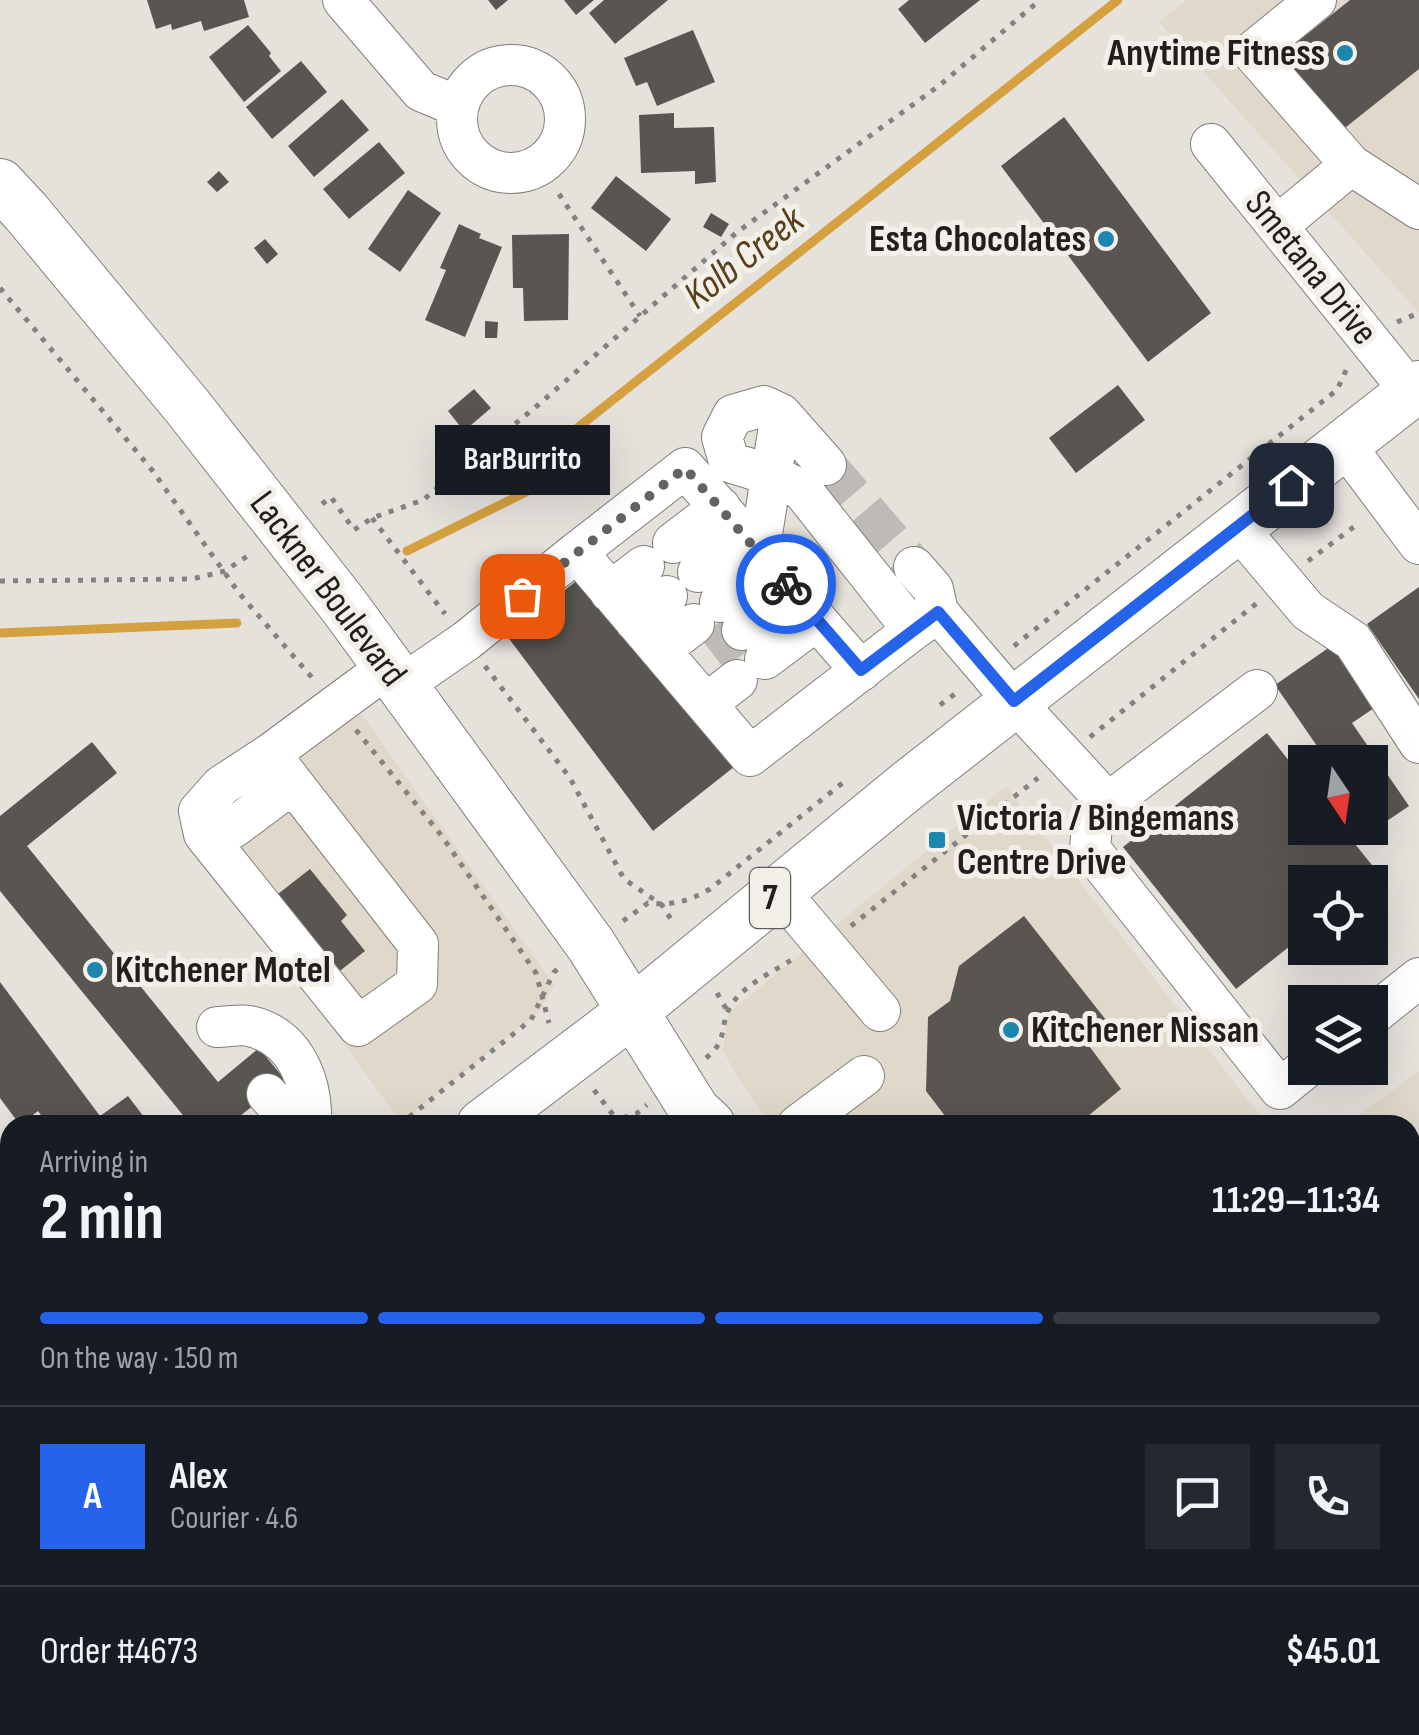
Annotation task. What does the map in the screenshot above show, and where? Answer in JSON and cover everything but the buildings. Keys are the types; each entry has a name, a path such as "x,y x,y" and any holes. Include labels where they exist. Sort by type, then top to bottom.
{"main road":[{"name":"Lackner Boulevard","path":"0,184 187,406 344,606 591,945 697,1115"},
{"name":"7","path":"495,1115 632,1011 779,891 1001,684 1238,527 1415,389"}],"street":[{"path":"343,0 421,92 457,106"},
{"path":"1316,0 1252,52 1351,165 1419,209"},
{"name":"Smetana Drive","path":"1211,144 1415,389"},
{"path":"1278,226 1351,165"},
{"path":"826,465 781,414 764,406 733,415 722,437 730,462 802,490 926,621 1001,684 1108,803"},
{"path":"690,625 767,562 771,475 781,414"},
{"path":"1344,444 1419,544"},
{"path":"233,828 334,705 466,641 685,468 861,670"},
{"path":"1238,527 1308,611 1353,640 1419,742"},
{"path":"577,552 690,625 750,756 926,621 933,589 914,566"},
{"path":"690,625 767,562"},
{"path":"690,625 767,562"},
{"path":"1257,690 1108,803 1092,825 1090,849 1280,1089 1288,1083"},
{"path":"281,769 418,944 417,984 358,1026 204,834 199,811 221,786 281,769"},
{"path":"779,891 880,1011"},
{"path":"1388,1003 1419,978"},
{"path":"217,1027 248,1026 282,1040 303,1070 312,1115"},
{"path":"811,1115 864,1076"},
{"path":"267,1094 285,1115"}],"path":[{"path":"322,504 331,497 354,530 372,518 423,500 736,232 940,85 1040,0"},
{"path":"559,194 640,316"},
{"path":"0,288 152,470 239,593 441,835 536,974 549,1022"},
{"path":"1400,319 1419,314"},
{"path":"926,716 1001,684 1336,390 1352,357"},
{"path":"372,518 570,778 624,879 664,907"},
{"path":"0,582 192,580 226,570 249,555"},
{"path":"648,903 664,907 692,900 849,778"},
{"path":"412,1115 531,1020 554,972"},
{"path":"716,1050 733,1002 760,979"},
{"path":"724,1005 728,1012"},
{"path":"606,1108 612,1115"}],"shaded area":[{"path":"1186,0 1419,0 1419,313 1159,22"},
{"path":"338,681 555,986 539,1012 411,1115 395,1115 176,809"},
{"path":"1006,786 1259,1115 765,1115 723,1051 728,1013"},
{"path":"1419,1071 1419,1115 1359,1115"}],"waterway":[{"name":"Kolb Creek","path":"407,551 526,492 552,448 1118,0"},
{"name":"Kolb Creek","path":"0,633 237,623"}],"tunnel":[{"path":"826,465 914,567"},
{"path":"712,653 742,630"}],"way so far":[{"path":"522,596 685,468 786,584"}],"place":[{"name":"Anytime Fitness","path":"1345,53"},
{"name":"Esta Chocolates","path":"1106,239"},
{"name":"BarBurrito","path":"522,596"},
{"name":"Victoria / Bingemans Centre Drive","path":"937,840"},
{"name":"Kitchener Motel","path":"95,970"},
{"name":"Kitchener Nissan","path":"1011,1030"}],"route":[{"path":"786,584 861,670 938,612 1014,701 1291,485"}]}
